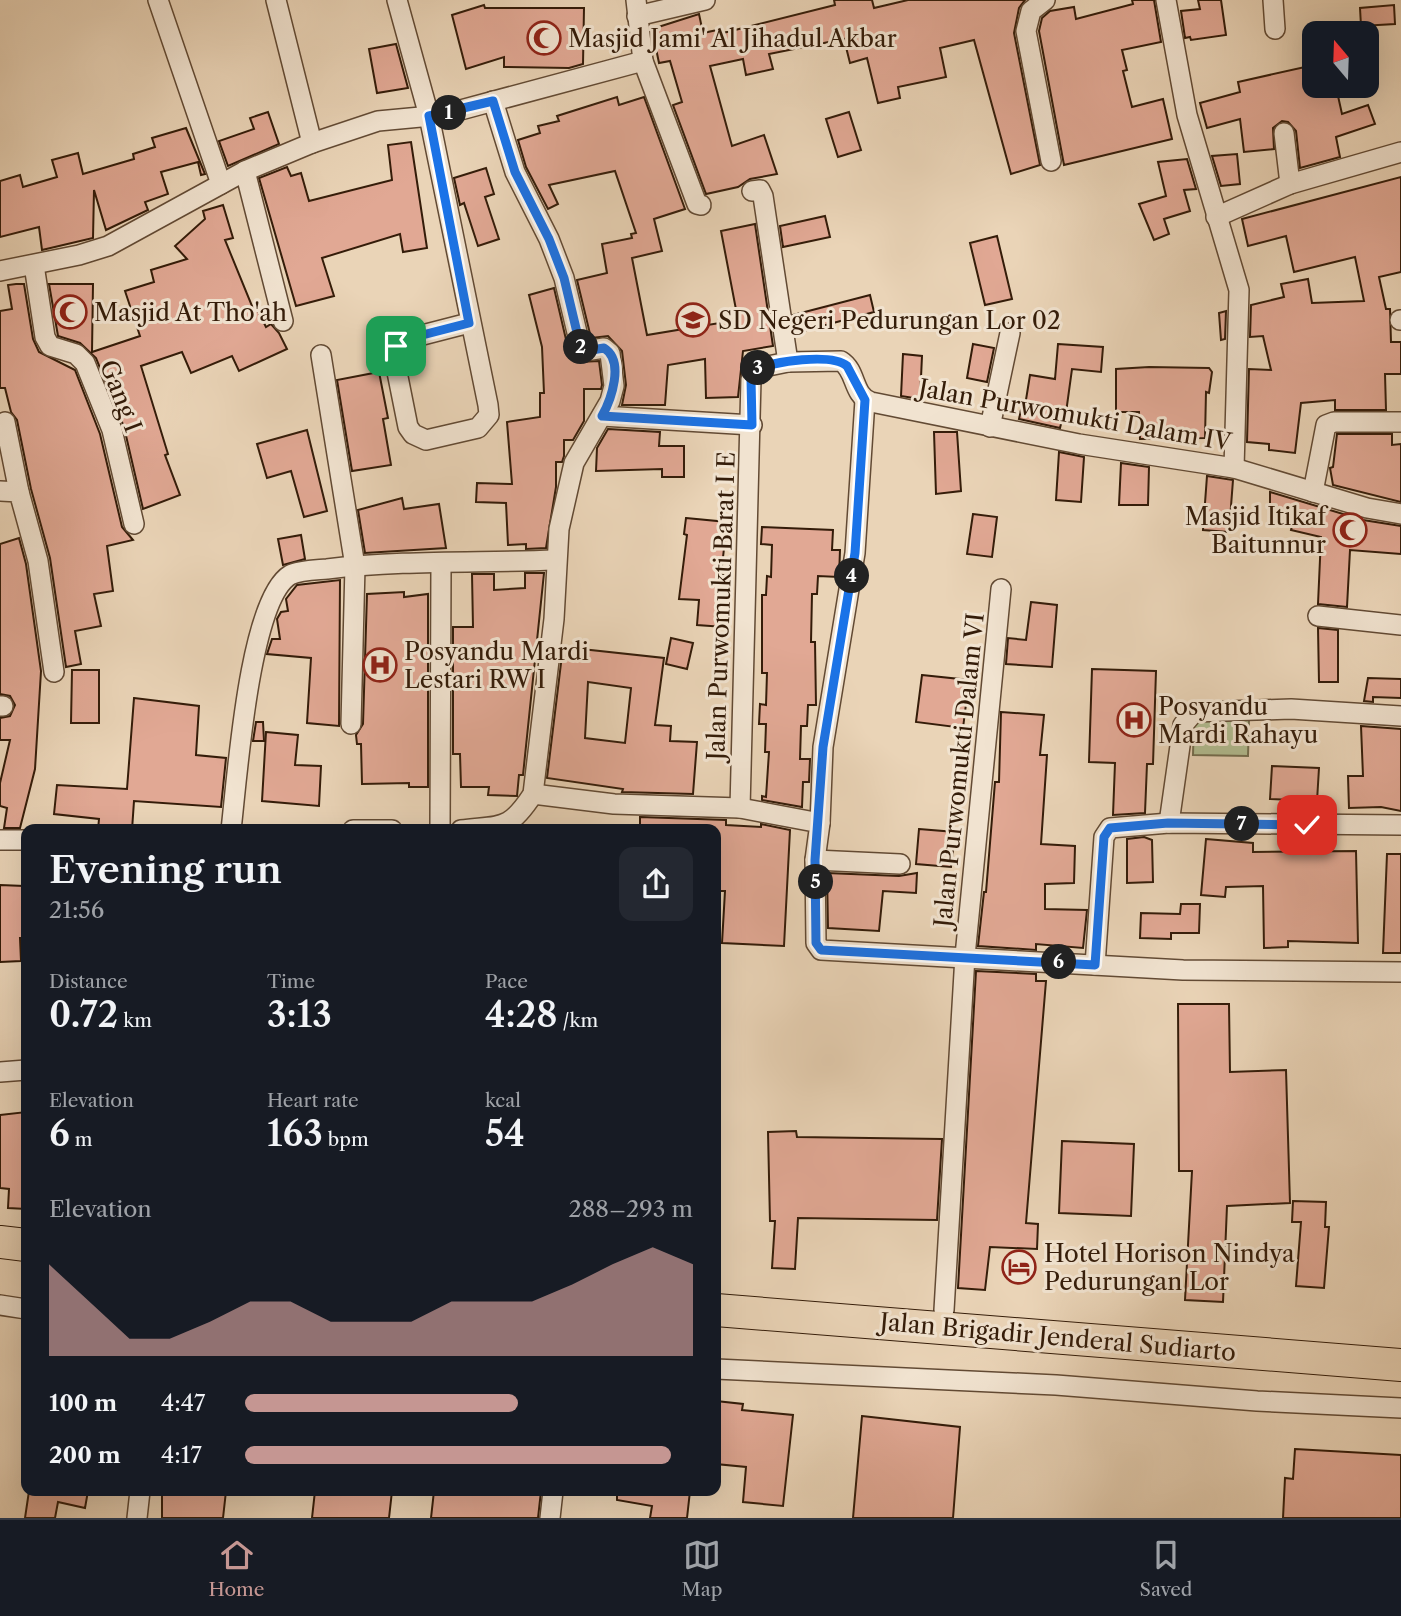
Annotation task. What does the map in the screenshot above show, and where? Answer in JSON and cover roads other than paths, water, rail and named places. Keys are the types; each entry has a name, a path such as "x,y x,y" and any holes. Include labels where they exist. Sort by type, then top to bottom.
{"main road":[{"path":"0,1242 21,1244"},
{"path":"0,1258 21,1260"},
{"name":"Jalan Brigadir Jenderal Sudiarto","path":"721,1296 944,1310 1401,1346"},
{"name":"Jalan Brigadir Jenderal Sudiarto","path":"721,1310 1401,1365"}],"street":[{"path":"158,0 221,184"},
{"path":"276,0 312,143"},
{"path":"397,0 429,116 489,415 478,428 426,440 419,438 408,427 393,352 403,340 469,323"},
{"path":"701,205 697,204 643,61 636,8 705,0"},
{"path":"1045,0 1031,11 1026,31 1051,161"},
{"path":"1166,0 1187,116 1239,290 1234,468"},
{"path":"1273,0 1275,29"},
{"path":"0,271 108,246 245,171 312,143 378,121 429,116 643,61"},
{"path":"493,101 515,172 549,239 564,278 580,345 585,351 607,350 612,357 614,374 610,401 575,463 555,560 554,619 533,794 518,817 507,824"},
{"path":"1284,133 1290,184"},
{"path":"1216,217 1290,184 1401,152"},
{"path":"245,171 283,321"},
{"path":"752,191 760,190 763,196 788,362 829,360 845,363 865,400 855,553 823,747 820,823 815,860 816,943 821,950 1184,970 1401,972"},
{"name":"Gang I","path":"34,265 45,337 50,346 76,354 85,363 111,430 134,524"},
{"path":"990,428 1010,333"},
{"path":"321,355 355,566 351,724"},
{"name":"Jalan Purwomukti Barat I E","path":"740,807 747,474 752,425 751,379 758,368 788,362"},
{"name":"Jalan Purwomukti Dalam IV","path":"865,400 990,428 1234,468 1367,508 1401,514"},
{"path":"602,416 752,425"},
{"path":"5,422 10,492 38,561 54,672"},
{"path":"1313,492 1326,425 1334,422 1401,422"},
{"path":"232,824 253,664 262,622 283,581 293,573 355,566 555,560"},
{"path":"440,824 441,564"},
{"name":"Jalan Purwomukti Dalam VI","path":"944,1310 965,956 1001,589"},
{"path":"1318,616 1401,625"},
{"path":"1168,823 1183,725 1194,712 1291,709 1401,716"},
{"path":"533,794 614,804 740,807 820,823"},
{"path":"1095,965 1106,831 1116,826 1168,823 1401,825"},
{"path":"0,840 21,840"},
{"path":"815,860 900,864"},
{"path":"0,1072 21,1070"},
{"path":"0,1305 21,1308"},
{"path":"721,1369 1056,1385 1257,1401 1401,1408"},
{"path":"137,1518 139,1496"},
{"path":"550,1518 552,1496"}],"place":[{"name":"Masjid Jami' Al Jihadul Akbar","path":"544,38"},
{"name":"Masjid At Tho'ah","path":"70,312"},
{"name":"SD Negeri Pedurungan Lor 02","path":"693,320"},
{"name":"Masjid Itikaf Baitunnur","path":"1350,530"},
{"name":"Posyandu Mardi Lestari RW I","path":"380,665"},
{"name":"Posyandu Mardi Rahayu","path":"1134,720"},
{"name":"Hotel Horison Nindya Pedurungan Lor","path":"1019,1267"}]}
